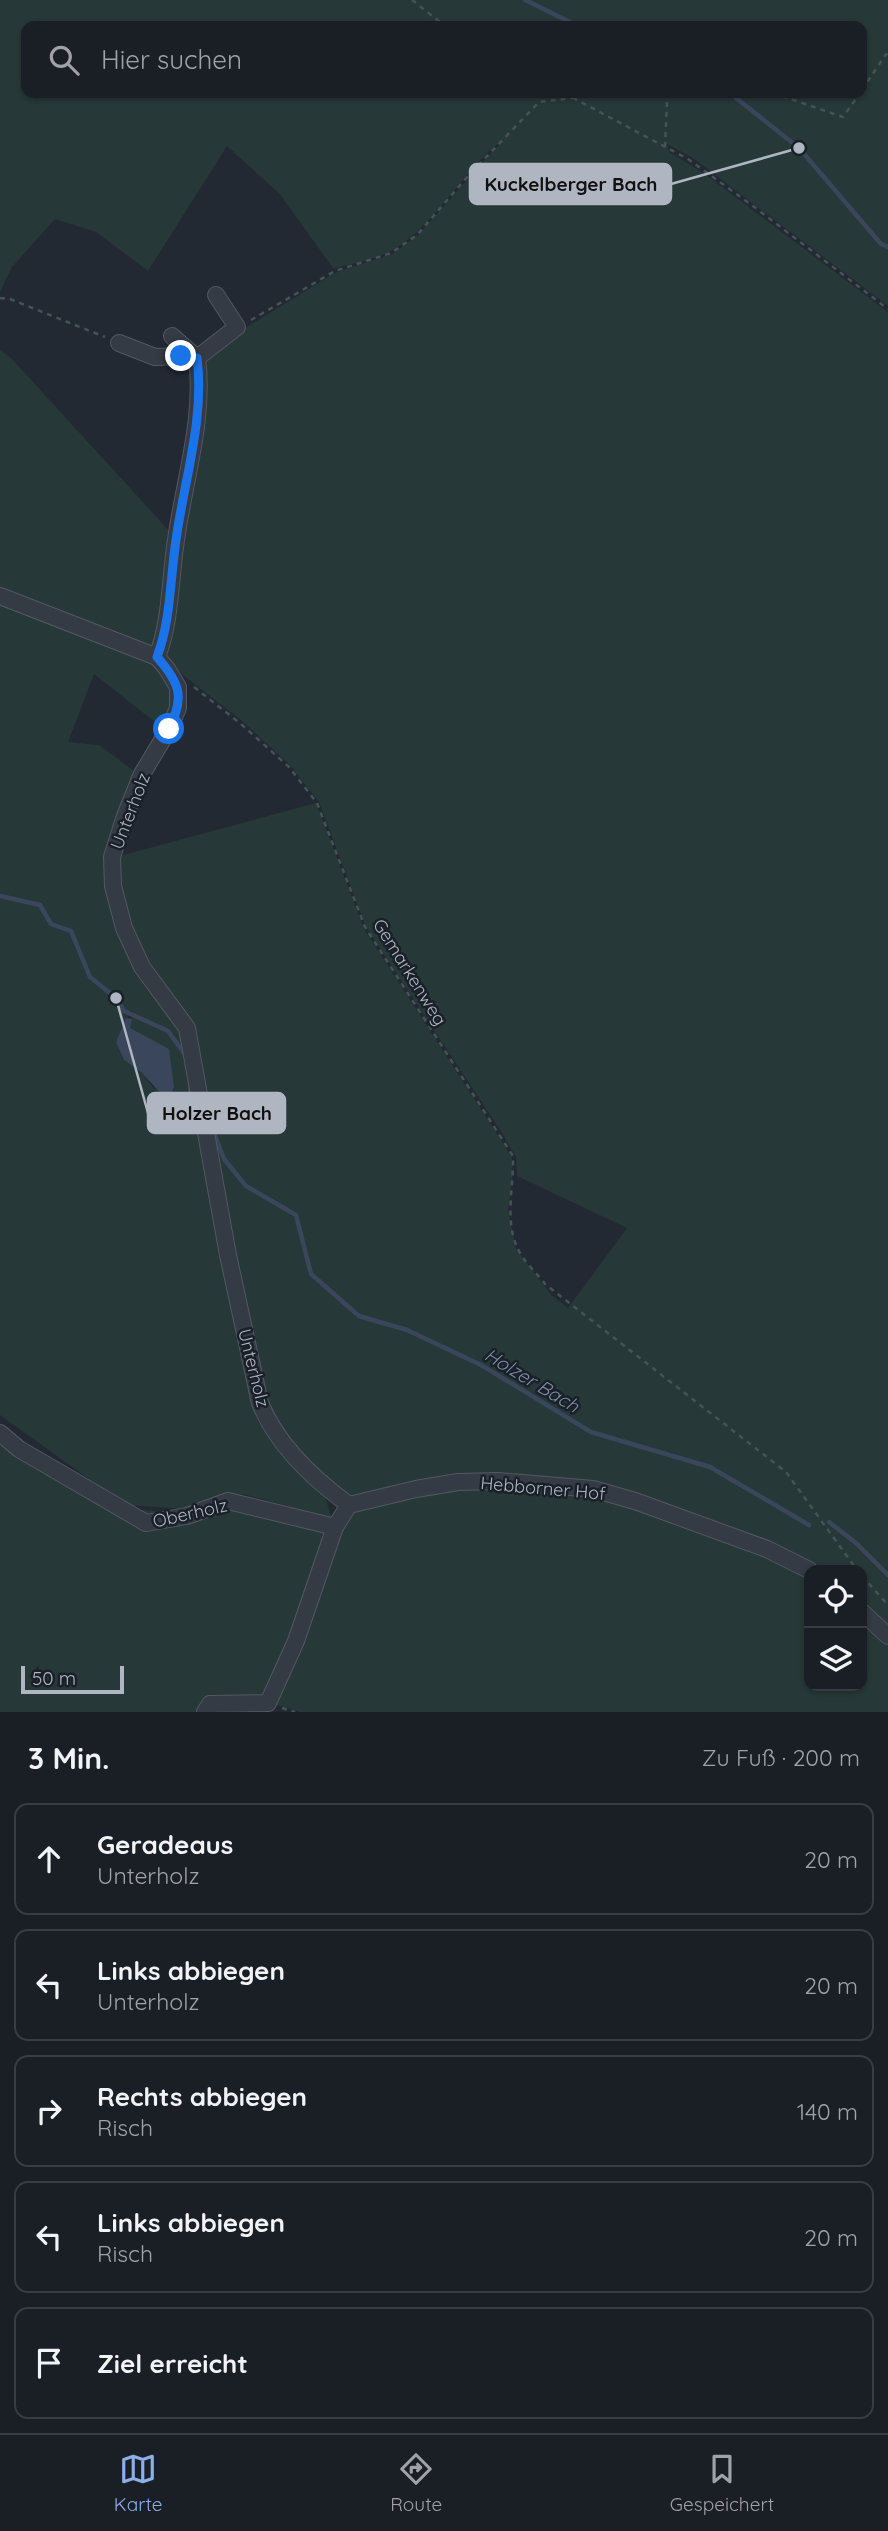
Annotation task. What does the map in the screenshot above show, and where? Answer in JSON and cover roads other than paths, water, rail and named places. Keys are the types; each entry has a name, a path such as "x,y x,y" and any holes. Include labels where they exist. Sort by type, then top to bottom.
{"street":[{"path":"118,343 155,357 197,358 237,327 216,295"},
{"path":"0,596 157,657 163,638 195,429 199,379 197,358 172,336"},
{"name":"Unterholz","path":"157,657 178,687 178,708 169,729 142,774 125,816 112,857 113,886 124,928 142,967 187,1028 228,1255 260,1403 269,1422 288,1449 326,1488 349,1505"},
{"name":"Oberholz","path":"0,1433 19,1450 146,1523 187,1516 228,1501 335,1527"},
{"name":"Hebborner Hof","path":"349,1505 458,1482 498,1481 593,1489 635,1501 767,1549 804,1568"},
{"path":"205,1712 210,1704 268,1703 296,1641 335,1527 349,1505"},
{"path":"867,1617 888,1636"}],"water":[{"path":"126,1018 132,1019 130,1028 169,1049 174,1087 168,1101 141,1072 124,1060 116,1042"}],"waterway":[{"path":"525,0 568,21"},
{"path":"736,98 799,148 881,244 888,247"},
{"name":"Holzer Bach","path":"0,896 40,905 51,924 71,931 90,977 116,998 124,1011 168,1031 186,1056"},
{"name":"Holzer Bach","path":"190,1084 191,1107"},
{"name":"Holzer Bach","path":"212,1128 224,1159 246,1186 296,1215 311,1274 359,1316 407,1330 481,1365 591,1432 710,1467 809,1525"},
{"name":"Holzer Bach","path":"829,1522 856,1543 888,1575"}],"place":[{"name":"Kuckelberger Bach","path":"799,148"},
{"name":"Holzer Bach","path":"116,998"}]}
